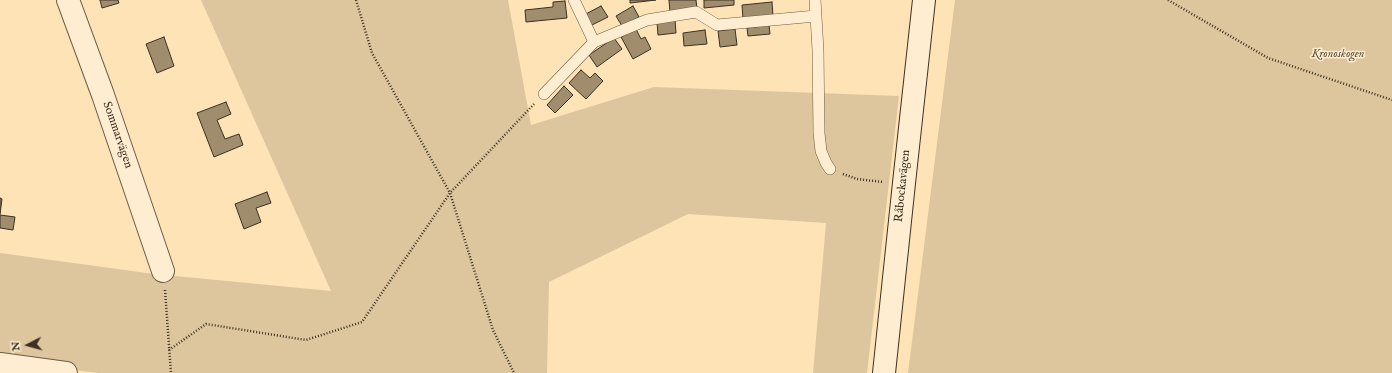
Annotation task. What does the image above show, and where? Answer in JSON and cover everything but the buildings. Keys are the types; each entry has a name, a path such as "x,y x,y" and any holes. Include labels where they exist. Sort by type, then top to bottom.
{"street":[{"name":"Sommarvägen","path":"68,0 103,95 163,271"},
{"name":"Råbockavägen","path":"884,373 924,0"},
{"path":"0,364 66,373"}],"lane":[{"path":"574,0 594,42"},
{"path":"815,0 818,50 819,133 821,151 830,168"},
{"path":"544,94 594,42 647,20 696,12 717,25 816,16"}],"path":[{"path":"356,0 372,53 450,192 493,330 514,373"},
{"path":"1168,0 1268,58 1392,100"},
{"path":"169,350 206,324 306,340 362,322 450,192 544,94"},
{"path":"830,168 857,179 904,183"},
{"path":"163,271 171,373"}],"green space":[{"path":"201,0 508,0 531,125 654,87 899,96 867,373 813,373 826,223 688,214 549,282 547,373 98,373 0,360 0,253 154,274 331,291"},
{"name":"Kronoskogen","path":"955,0 1392,0 1392,373 908,373"}]}
